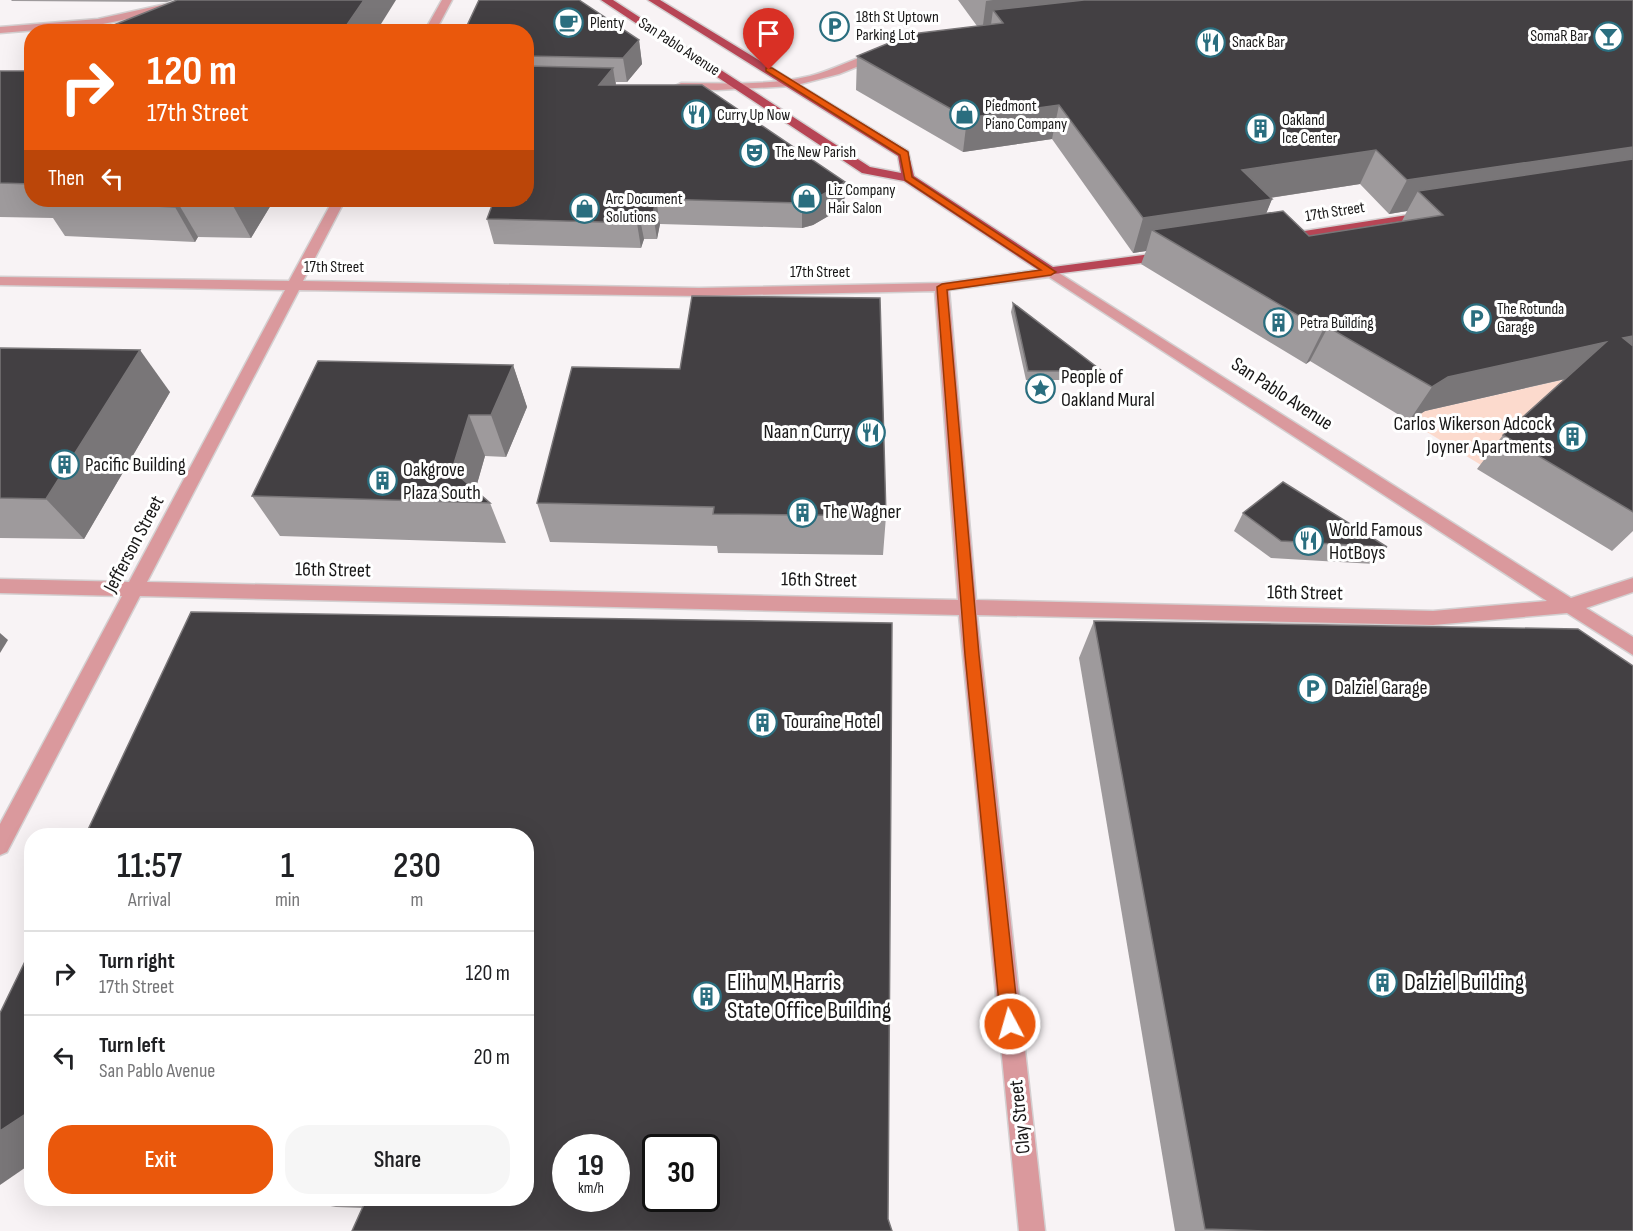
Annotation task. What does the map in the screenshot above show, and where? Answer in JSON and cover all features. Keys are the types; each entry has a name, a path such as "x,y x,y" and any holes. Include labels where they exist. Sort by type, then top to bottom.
{"main road":[{"name":"San Pablo Avenue","path":"606,0 866,170 908,178 1051,272"},
{"name":"San Pablo Avenue","path":"653,0 904,154 908,178"},
{"name":"17th Street","path":"1273,239 1438,214"},
{"name":"17th Street","path":"1051,272 1179,254"}],"street":[{"path":"80,24 162,10 195,0"},
{"path":"434,24 447,0"},
{"path":"0,30 24,28"},
{"path":"667,86 738,86 827,75 893,50"},
{"name":"Jefferson Street","path":"0,845 335,207"},
{"name":"17th Street","path":"0,281 686,291 942,287 1051,272"},
{"name":"San Pablo Avenue","path":"1051,272 1633,647"},
{"name":"Clay Street","path":"942,287 972,655 1032,1231"},
{"name":"16th Street","path":"0,586 1433,618 1569,606 1633,585"}],"shaded area":[{"path":"1584,375 1481,465 1409,421 1425,411"}],"building":[{"path":"177,0 364,0 348,24 116,24"},
{"path":"479,0 579,0 639,40 623,58 534,56 534,24 468,24"},
{"path":"1084,0 1633,0 1633,147 1407,180 1376,150 1242,170 1272,199 1143,218 1059,105 967,118 857,56 911,34 1003,23 993,10"},
{"path":"534,66 613,68 599,85 702,85 845,182 813,200 802,203 656,199 653,214 639,214 637,223 487,219 491,207 534,207"},
{"path":"0,71 24,71 24,184 0,183"},
{"path":"1633,159 1633,336 1623,338 1633,346 1633,512 1503,435 1606,342 1448,377 1432,387 1328,327 1323,330 1152,230 1283,211 1309,236 1443,215 1418,191"},
{"path":"692,296 880,298 886,516 713,514 714,507 537,503 572,367 680,369"},
{"path":"1013,303 1102,371 1028,371"},
{"path":"0,348 140,350 46,499 0,498"},
{"path":"318,361 513,365 491,415 469,415 452,470 490,503 252,496"},
{"path":"1283,482 1387,547 1281,541 1243,513"},
{"name":"Elihu M. Harris State Office Building","path":"191,612 892,623 888,1219 892,1231 352,1231 363,1206 534,1206 534,828 89,828"},
{"name":"Dalziel Building","path":"1094,621 1578,629 1633,666 1633,1231 1205,1229"},
{"path":"24,964 24,1115 0,1131 0,1013"}],"place":[{"name":"Plenty","path":"569,23"},
{"name":"18th St Uptown Parking Lot","path":"835,26"},
{"name":"SomaR Bar","path":"1609,36"},
{"name":"Snack Bar","path":"1211,42"},
{"name":"Curry Up Now","path":"696,115"},
{"name":"Piedmont Piano Company","path":"964,115"},
{"name":"Oakland Ice Center","path":"1261,129"},
{"name":"The New Parish","path":"754,152"},
{"name":"Liz Company Hair Salon","path":"807,199"},
{"name":"Arc Document Solutions","path":"585,208"},
{"name":"The Rotunda Garage","path":"1476,318"},
{"name":"Petra Building","path":"1279,323"},
{"name":"People of Oakland Mural","path":"1040,388"},
{"name":"Naan n Curry","path":"871,432"},
{"name":"Carlos Wikerson Adcock Joyner Apartments","path":"1573,436"},
{"name":"Pacific Building","path":"64,465"},
{"name":"Oakgrove Plaza South","path":"382,481"},
{"name":"The Wagner","path":"802,512"},
{"name":"World Famous HotBoys","path":"1308,541"},
{"name":"Dalziel Garage","path":"1313,688"},
{"name":"Touraine Hotel","path":"763,722"},
{"name":"Dalziel Building","path":"1383,982"},
{"name":"Elihu M. Harris State Office Building","path":"706,996"}],"route":[{"path":"769,70 904,154 908,178 1051,272 942,287 972,655 1010,1024"}]}
